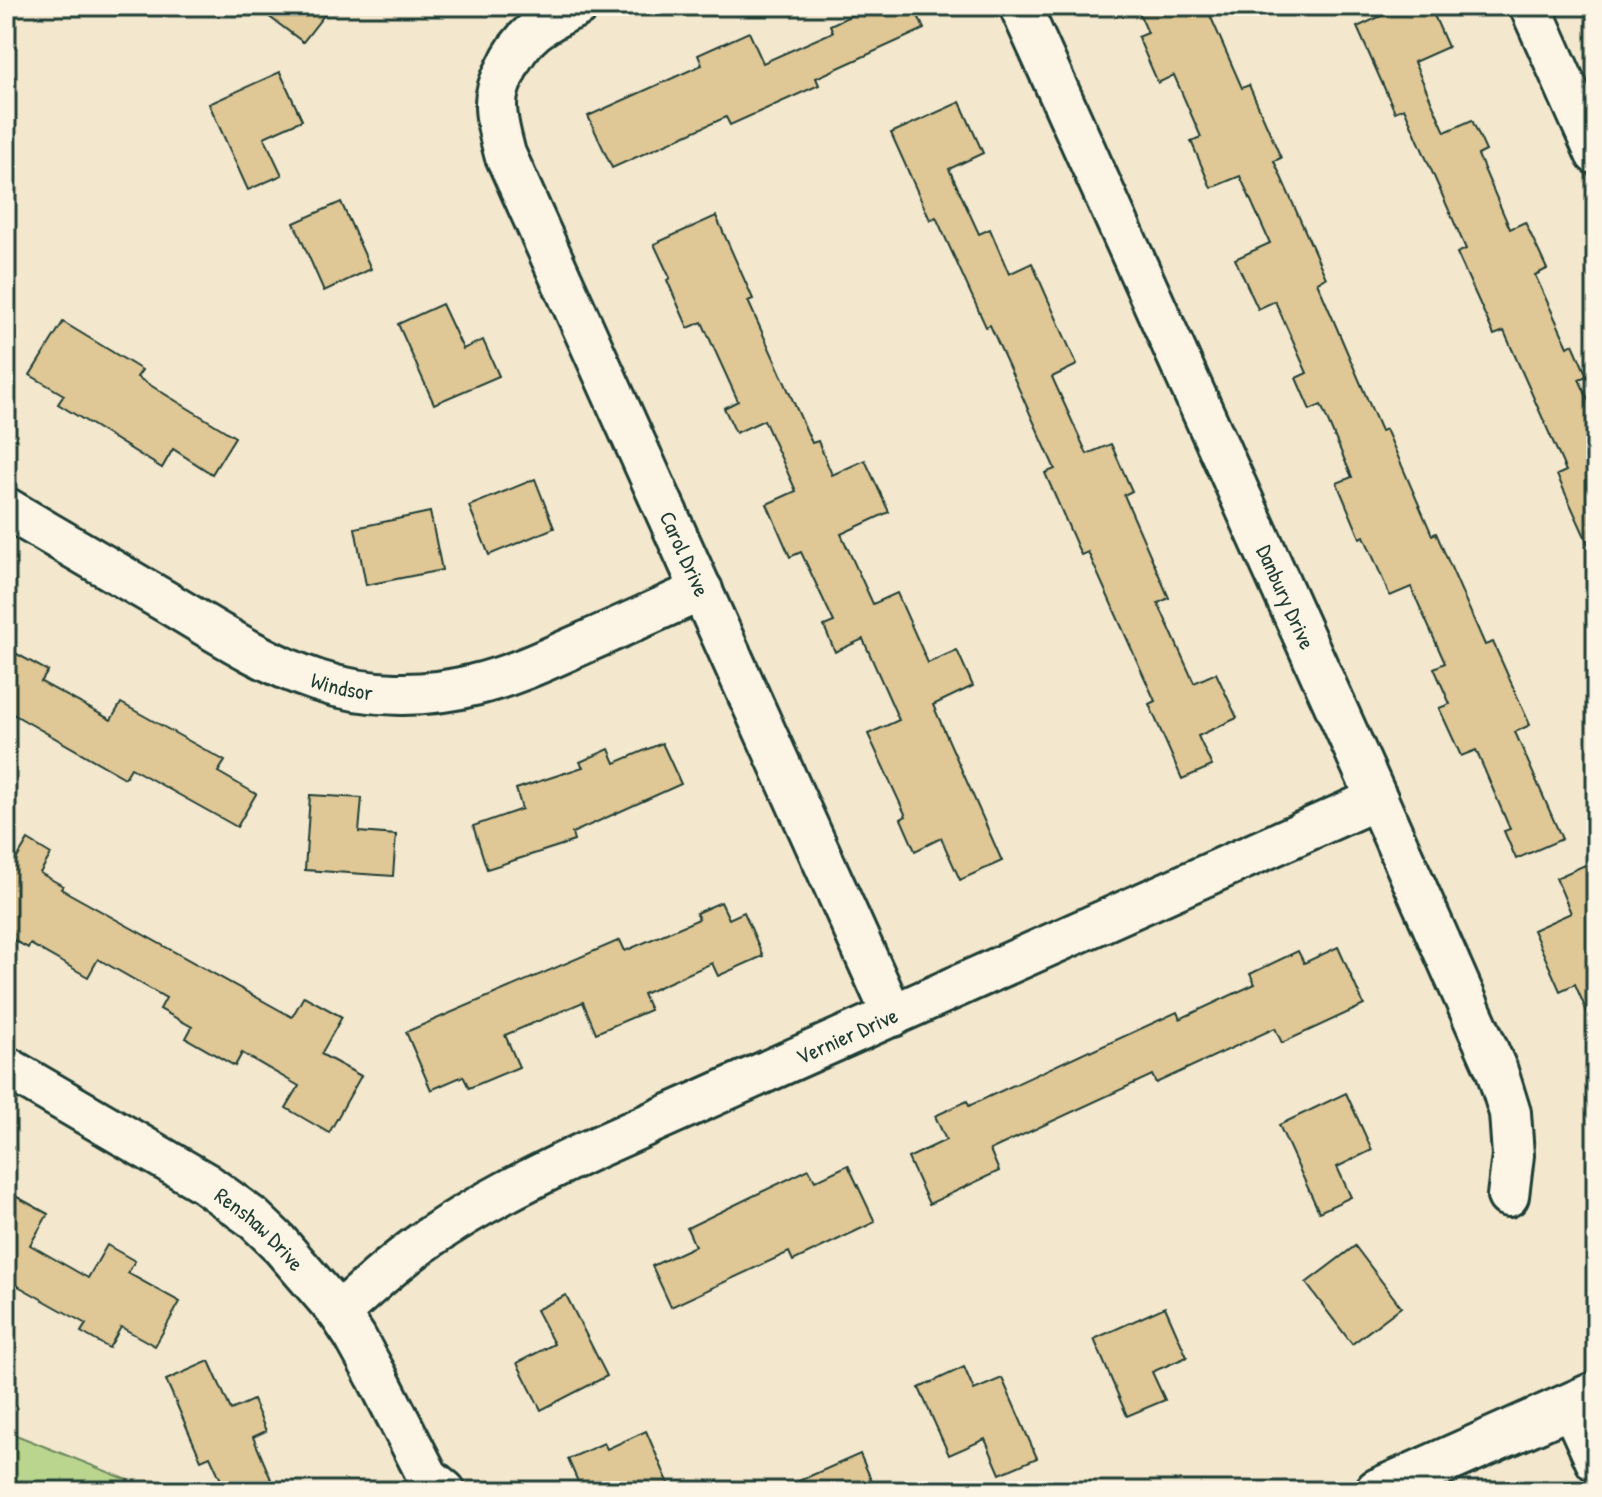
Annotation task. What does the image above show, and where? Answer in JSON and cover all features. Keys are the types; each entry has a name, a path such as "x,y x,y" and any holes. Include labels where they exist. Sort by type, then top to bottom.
{"main road":[{"path":"1378,1491 1583,1400"}],"street":[{"name":"Carol Drive","path":"578,6 531,32 512,57 497,87 497,127 505,154 893,1016"},
{"name":"Danbury Drive","path":"1020,6 1497,1071 1510,1113 1513,1155 1508,1196"},
{"path":"1530,6 1596,154"},
{"name":"Windsor","path":"6,508 222,635 289,669 320,681 386,693 445,691 505,676 702,590"},
{"name":"Vernier Drive","path":"339,1313 430,1237 522,1183 1377,799"},
{"name":"Renshaw Drive","path":"6,1067 228,1198 277,1241 339,1313 377,1377 434,1486"},
{"path":"1583,1400 1596,1461"}],"green space":[{"path":"6,1431 148,1488 141,1491 6,1491"}],"building":[{"path":"255,6 331,6 303,42"},
{"path":"872,6 914,6 924,29 816,78 819,85 730,125 726,117 612,168 588,116 702,65 698,55 749,32 763,63 833,32 830,25"},
{"path":"1136,6 1206,6 1242,88 1249,85 1281,158 1274,161 1326,278 1317,282 1381,431 1386,429 1485,645 1493,642 1530,725 1515,732 1562,839 1516,859 1504,831 1510,829 1476,750 1461,756 1439,708 1450,704 1434,668 1445,663 1411,587 1390,596 1364,536 1360,538 1337,483 1352,477 1321,405 1310,410 1296,378 1307,373 1275,301 1258,309 1235,259 1270,243 1240,176 1211,188 1191,141 1201,137 1174,75 1158,83 1138,37 1148,33"},
{"path":"1403,6 1430,6 1448,47 1414,62 1445,132 1472,120 1486,151 1478,155 1510,229 1525,222 1547,269 1535,275 1568,347 1573,344 1587,376 1579,379 1596,417 1596,561 1557,475 1566,471 1504,331 1494,335 1457,253 1466,249 1404,108 1395,112 1357,27"},
{"path":"280,72 302,120 264,137 282,175 248,190 209,104"},
{"path":"960,102 983,153 949,169 979,234 990,229 1009,274 1032,263 1077,365 1052,377 1087,454 1111,444 1132,491 1124,495 1169,598 1158,603 1194,683 1216,673 1237,718 1198,736 1212,766 1182,779 1149,704 1155,701 1088,552 1081,555 1045,473 1055,469 990,325 986,327 936,217 930,220 891,133"},
{"path":"341,202 371,269 324,291 294,223"},
{"path":"716,216 753,299 748,301 812,443 818,441 832,475 865,460 889,512 841,534 873,604 897,593 928,663 957,650 973,686 933,705 1002,861 960,880 941,838 915,851 901,819 906,816 868,734 899,720 863,639 835,652 824,626 834,622 801,552 790,557 767,504 796,491 764,420 736,433 724,408 738,401 702,322 688,328 667,280 670,278 654,244"},
{"path":"442,304 463,349 483,340 499,376 434,404 398,324"},
{"path":"63,322 142,370 137,377 235,437 212,474 173,449 162,468 58,404 64,395 30,375"},
{"path":"535,479 554,528 489,555 469,506"},
{"path":"430,512 442,570 366,585 355,528"},
{"path":"6,648 48,671 41,682 111,720 121,703 225,761 218,772 256,794 237,827 131,768 125,778 6,710"},
{"path":"662,743 681,784 572,833 574,841 487,869 473,826 522,809 516,789 583,767 580,762 609,749 615,763"},
{"path":"310,795 362,798 359,832 396,835 393,876 305,870"},
{"path":"28,840 51,854 40,873 63,886 61,889 292,1017 304,996 342,1017 321,1054 361,1076 329,1133 286,1108 299,1086 242,1053 235,1066 186,1038 192,1027 160,1009 166,998 98,959 88,977 30,944 28,948 6,936 6,854 16,860"},
{"path":"1585,865 1596,889 1596,1033 1575,984 1560,991 1533,930 1571,913 1556,878"},
{"path":"721,902 729,919 744,912 763,956 718,976 712,963 643,994 650,1010 596,1033 583,1002 505,1035 519,1067 469,1088 463,1076 431,1090 406,1032 620,940 625,951 699,919 696,913"},
{"path":"1338,947 1364,1005 1282,1043 1275,1028 1156,1083 1152,1075 990,1150 999,1171 929,1204 908,1158 946,1140 935,1116 967,1101 969,1106 1177,1012 1180,1019 1255,984 1250,974 1298,951 1304,963"},
{"path":"1346,1093 1372,1150 1337,1167 1351,1197 1319,1212 1279,1125"},
{"path":"848,1165 875,1222 793,1261 789,1252 671,1307 652,1266 695,1246 687,1228 809,1169 815,1181"},
{"path":"6,1191 48,1214 30,1245 88,1278 107,1245 135,1261 128,1273 180,1302 155,1346 121,1327 109,1348 81,1332 86,1324 9,1281 6,1286"},
{"path":"1355,1246 1401,1307 1352,1344 1306,1283"},
{"path":"566,1295 607,1376 541,1410 517,1363 554,1344 536,1310"},
{"path":"1165,1307 1187,1357 1152,1372 1165,1400 1127,1416 1094,1339"},
{"path":"209,1361 231,1410 253,1400 266,1431 253,1437 276,1491 226,1491 210,1456 201,1460 166,1380"},
{"path":"964,1367 974,1390 1002,1378 1037,1458 1000,1474 985,1439 949,1455 919,1388"},
{"path":"646,1431 672,1491 582,1491 568,1459 604,1443 607,1449"},
{"path":"860,1454 876,1491 776,1491"}]}
